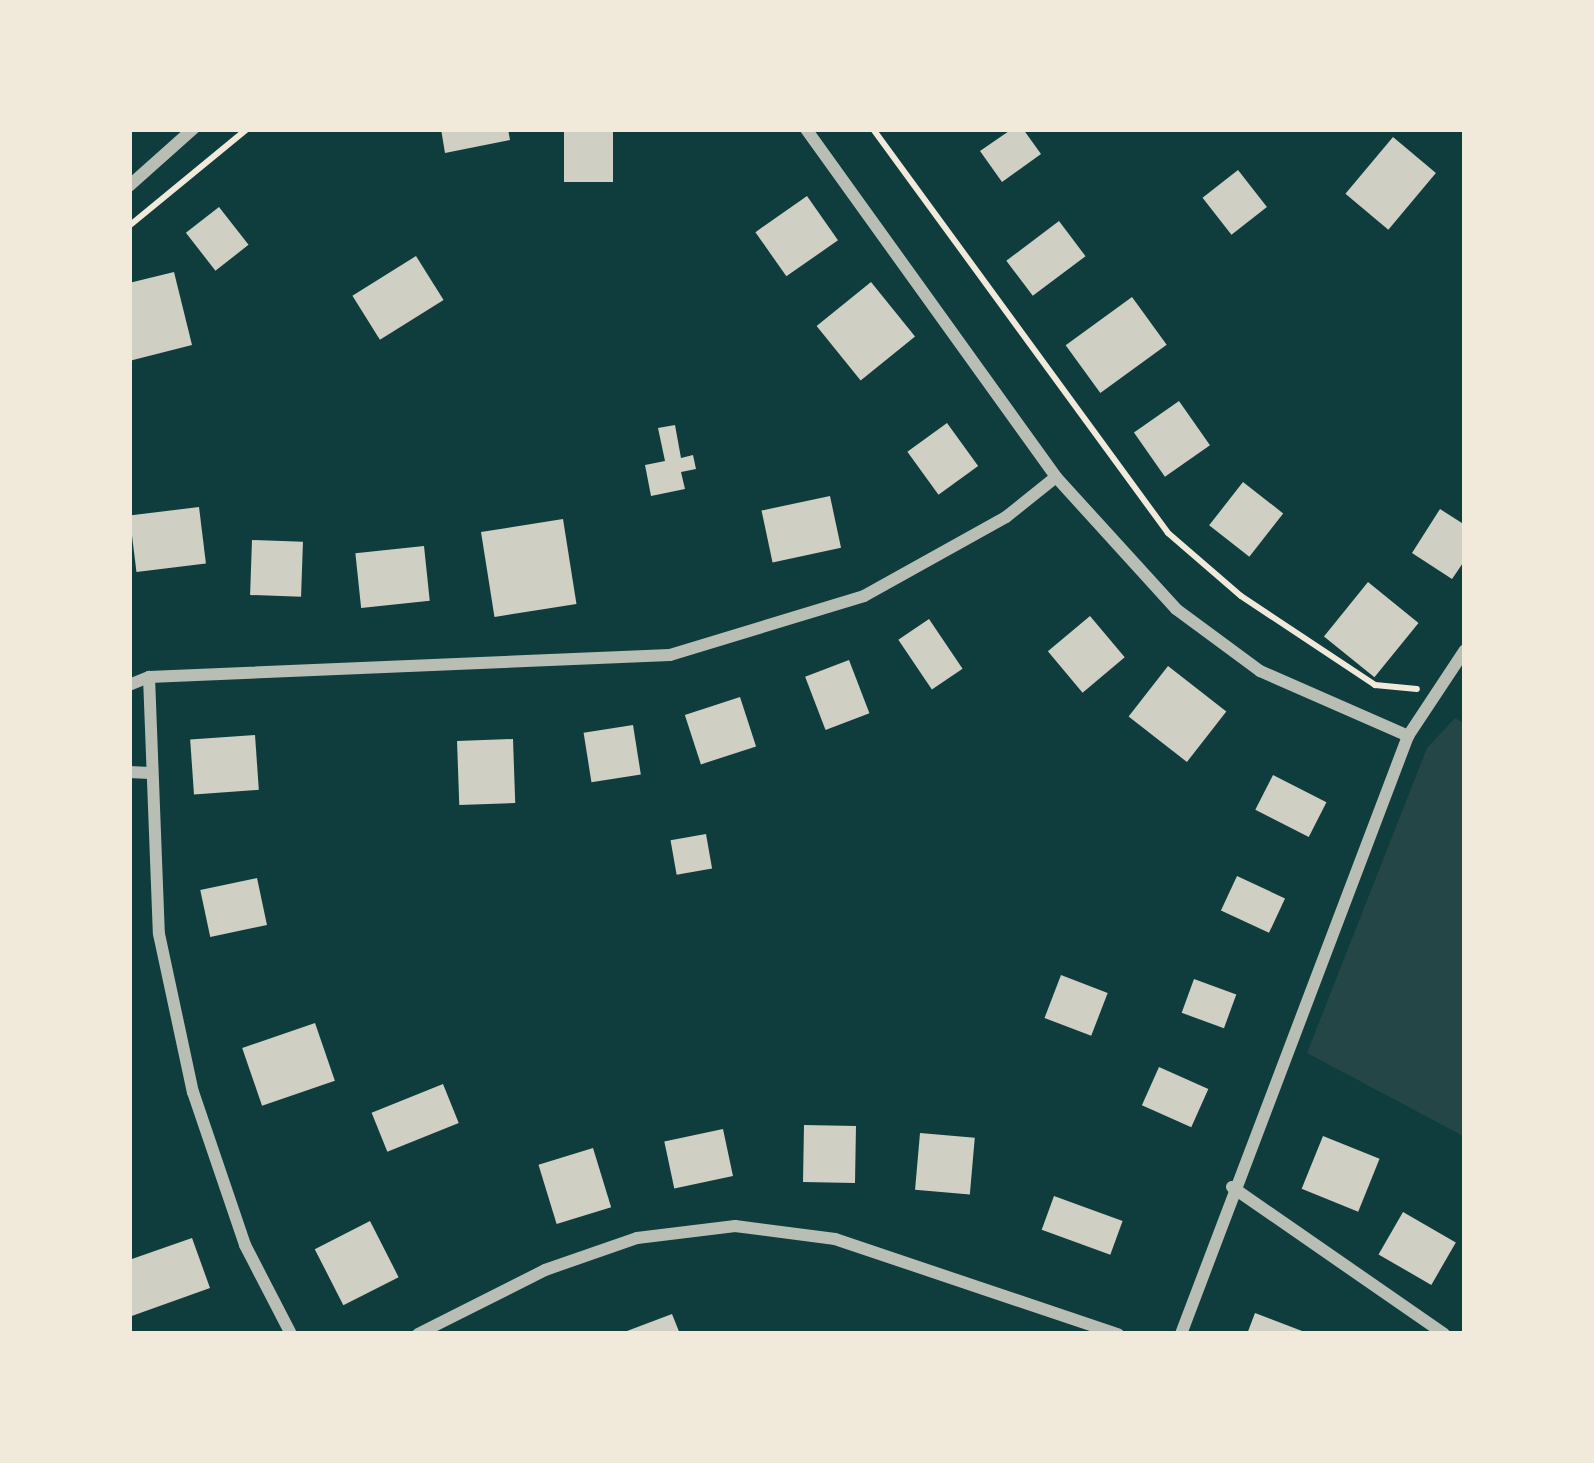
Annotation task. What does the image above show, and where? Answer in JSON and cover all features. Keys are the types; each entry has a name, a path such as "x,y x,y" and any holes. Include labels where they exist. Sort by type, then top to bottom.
{"street":[{"path":"129,186 193,129"},
{"path":"806,129 1056,477 1177,608 1260,671 1408,736"},
{"path":"129,685 149,677 670,655 864,596 1006,517 1056,477"},
{"path":"1181,1334 1232,1187 1408,736 1465,650"},
{"path":"149,677 159,934 193,1092 245,1245 291,1334"},
{"path":"129,772 150,773"},
{"path":"1232,1187 1444,1334"},
{"path":"418,1334 545,1270 637,1238 735,1226 836,1239 932,1266 1118,1334"}],"path":[{"path":"129,226 248,129"},
{"path":"873,129 1168,533 1241,596 1375,685 1434,692"}],"shaded area":[{"path":"1455,718 1465,724 1465,1137 1307,1053 1427,748"}],"building":[{"path":"441,129 508,129 510,140 445,153"},
{"path":"564,129 613,129 613,182 564,182"},
{"path":"1012,129 1023,129 1041,154 1002,182 980,151"},
{"path":"1393,137 1436,173 1388,230 1345,194"},
{"path":"1238,170 1267,207 1231,235 1203,198"},
{"path":"807,196 838,240 786,276 755,232"},
{"path":"219,207 249,245 215,271 186,233"},
{"path":"1059,221 1085,256 1033,296 1006,261"},
{"path":"416,256 444,300 380,340 352,296"},
{"path":"174,272 192,345 129,361 129,283"},
{"path":"871,282 915,336 861,380 817,326"},
{"path":"1132,297 1167,345 1100,393 1066,345"},
{"path":"1179,401 1210,445 1165,477 1134,433"},
{"path":"947,423 978,466 939,495 907,452"},
{"path":"675,425 681,458 693,455 696,469 681,472 685,489 651,496 645,465 665,461 658,428"},
{"path":"1243,482 1283,513 1249,557 1209,525"},
{"path":"830,496 841,548 773,562 762,511"},
{"path":"199,507 206,564 136,572 130,516"},
{"path":"1440,509 1465,525 1465,560 1452,579 1412,553"},
{"path":"563,519 576,604 494,617 481,532"},
{"path":"252,540 303,542 301,597 250,595"},
{"path":"424,546 430,601 361,608 355,553"},
{"path":"1368,582 1419,623 1374,677 1324,636"},
{"path":"1090,616 1125,657 1083,693 1048,651"},
{"path":"929,619 963,669 932,689 898,640"},
{"path":"849,660 869,713 826,730 805,677"},
{"path":"1168,666 1226,712 1187,762 1129,716"},
{"path":"740,697 756,746 701,764 685,715"},
{"path":"633,725 641,774 591,782 584,733"},
{"path":"255,735 259,790 194,794 190,740"},
{"path":"513,739 515,803 459,805 457,741"},
{"path":"1273,775 1326,802 1309,837 1255,810"},
{"path":"706,834 712,868 677,875 671,840"},
{"path":"1237,876 1285,898 1269,933 1221,910"},
{"path":"257,878 267,925 210,937 200,890"},
{"path":"1061,975 1108,993 1091,1036 1045,1018"},
{"path":"1194,979 1236,994 1224,1028 1182,1013"},
{"path":"315,1023 335,1081 262,1106 242,1048"},
{"path":"1159,1067 1208,1089 1191,1127 1142,1105"},
{"path":"443,1084 459,1123 387,1152 372,1113"},
{"path":"804,1125 856,1126 855,1183 803,1182"},
{"path":"723,1129 733,1176 674,1188 664,1141"},
{"path":"920,1133 975,1138 970,1195 915,1190"},
{"path":"1323,1136 1380,1159 1358,1212 1302,1189"},
{"path":"593,1148 611,1207 557,1224 538,1165"},
{"path":"1054,1196 1123,1221 1110,1255 1042,1230"},
{"path":"1403,1212 1456,1242 1431,1285 1378,1254"},
{"path":"370,1221 399,1277 343,1305 315,1249"},
{"path":"192,1238 210,1288 129,1317 129,1260"},
{"path":"1255,1313 1310,1334 1247,1334"},
{"path":"672,1314 680,1334 619,1334"}]}
